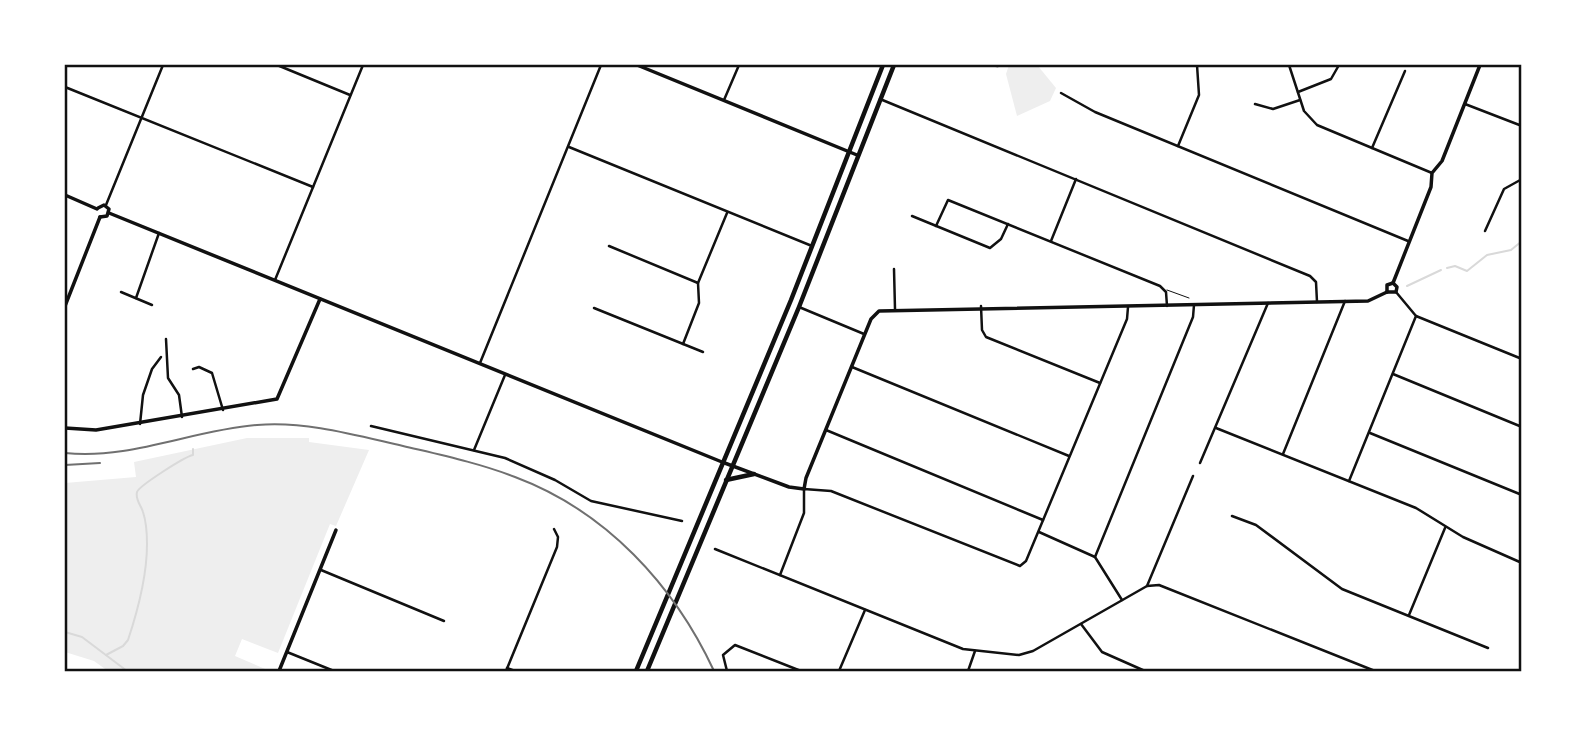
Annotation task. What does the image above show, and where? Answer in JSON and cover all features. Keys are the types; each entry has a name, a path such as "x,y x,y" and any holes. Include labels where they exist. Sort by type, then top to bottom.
{"main road":[{"path":"636,671 801,274 847,151 883,65"},
{"path":"647,671 811,278 894,65"},
{"path":"801,274 811,278"},
{"path":"726,480 754,474"}],"street":[{"path":"109,213 106,205 163,65"},
{"path":"277,65 350,94"},
{"path":"275,280 362,65"},
{"path":"480,363 601,65"},
{"path":"637,65 857,155"},
{"path":"724,100 739,65"},
{"path":"987,65 998,66"},
{"path":"1178,146 1199,94 1197,65"},
{"path":"1289,65 1304,111 1317,125 1432,173"},
{"path":"1298,92 1331,79 1339,65"},
{"path":"1387,292 1387,285 1392,283 1431,187 1432,173 1442,162 1480,65"},
{"path":"1372,149 1405,71"},
{"path":"65,87 313,187"},
{"path":"1061,93 1095,112 1408,241"},
{"path":"880,99 1310,276 1316,282 1317,302"},
{"path":"1255,104 1273,109 1300,100"},
{"path":"1465,104 1522,126"},
{"path":"569,147 812,246"},
{"path":"1051,241 1077,179"},
{"path":"1485,231 1504,189 1522,179"},
{"path":"65,195 97,209 100,217 65,305"},
{"path":"936,226 948,200 1165,290 1167,306"},
{"path":"97,209 106,205"},
{"path":"683,344 699,303 698,283 727,212"},
{"path":"100,217 109,213 722,462 789,487 820,489 1020,566 1026,561 1070,456 1127,319 1128,307"},
{"path":"912,216 990,247 1001,239 1008,224"},
{"path":"136,298 159,233"},
{"path":"608,246 698,283"},
{"path":"894,269 895,309"},
{"path":"1392,283 1416,316 1521,359 1522,353"},
{"path":"121,292 152,305"},
{"path":"780,575 804,513 804,489 825,430 874,314 895,309 981,306 1128,307 1368,301 1387,292 1396,292"},
{"path":"65,428 96,430 140,424 277,399 282,393 320,299"},
{"path":"1283,454 1345,301"},
{"path":"1200,463 1268,303"},
{"path":"1095,557 1194,317 1194,305"},
{"path":"981,306 982,330 986,337 1100,383"},
{"path":"799,307 865,334"},
{"path":"594,308 704,352"},
{"path":"1349,481 1416,316"},
{"path":"166,339 168,378 179,396 182,417"},
{"path":"140,424 143,395 152,369 161,357"},
{"path":"852,366 1070,456"},
{"path":"193,369 200,367 212,373 223,410"},
{"path":"474,450 506,374"},
{"path":"1393,374 1522,427"},
{"path":"371,426 474,450 533,470 606,506 682,521"},
{"path":"1216,428 1416,508 1445,528 1522,563"},
{"path":"825,430 1043,520"},
{"path":"1369,433 1522,495"},
{"path":"1147,586 1193,476"},
{"path":"1232,516 1256,525 1333,584 1488,649"},
{"path":"1409,615 1445,528"},
{"path":"515,671 507,670 557,547 558,537 554,529"},
{"path":"279,671 336,530"},
{"path":"1038,532 1095,557 1122,600"},
{"path":"715,549 957,647 975,651 1024,655 1147,586 1170,588 1376,671"},
{"path":"321,570 444,621"},
{"path":"839,671 865,609"},
{"path":"1081,624 1102,652 1145,671"},
{"path":"727,671 722,658 726,650 738,645 801,671"},
{"path":"968,671 975,651"},
{"path":"287,652 334,671"}],"lane":[{"path":"1165,290 1189,298"}],"shaded area":[{"path":"1009,65 1038,66 1056,88 1050,101 1017,116 1006,74"},
{"path":"247,438 309,438 309,442 369,450 336,526 330,524 278,653 242,639 235,656 270,671 108,671 94,661 65,652 65,483 136,477 134,462"}],"waterway":[{"path":"1447,268 1455,266 1467,271 1487,255 1511,250 1522,241"},
{"path":"1407,286 1441,270"},
{"path":"106,655 123,646 128,640 144,581 147,532 137,492 162,472 193,455 193,449"},
{"path":"65,632 82,637 127,671"}],"railway":[{"path":"65,453 90,454 138,449 209,432 276,424 331,430 501,472 548,492 579,510 634,554 679,609 714,671"},
{"path":"65,465 100,463"}]}
